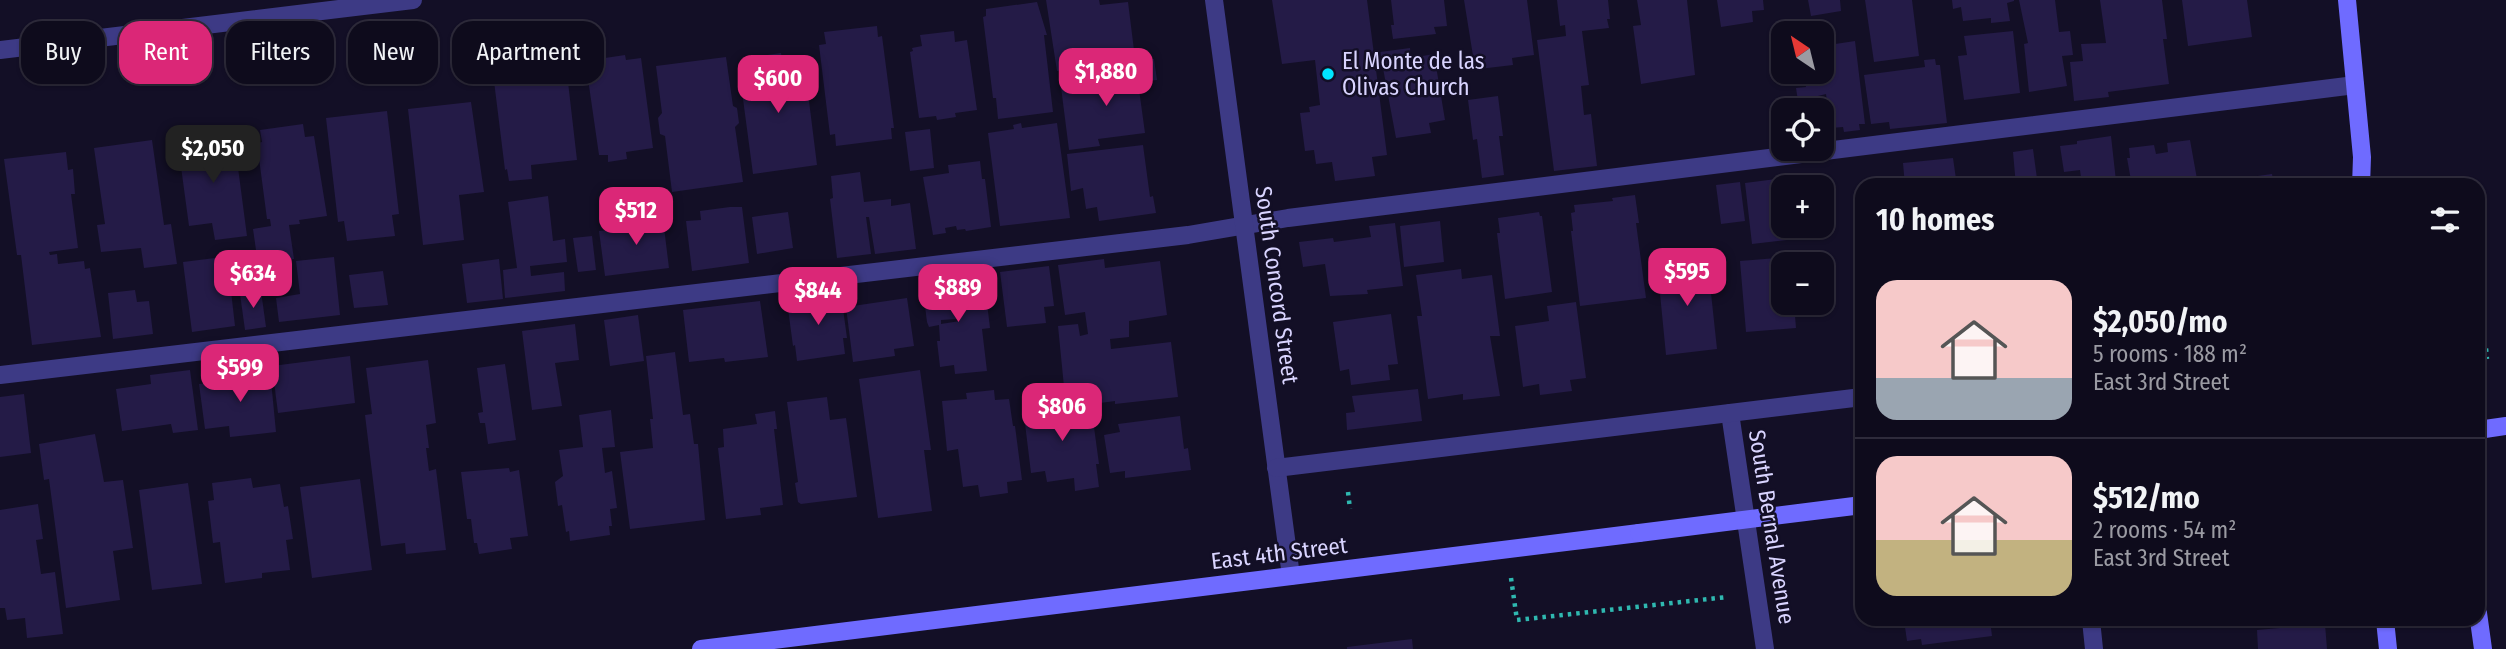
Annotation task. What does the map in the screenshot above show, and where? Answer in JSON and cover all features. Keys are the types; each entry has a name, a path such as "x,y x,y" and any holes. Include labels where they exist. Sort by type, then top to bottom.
{"main road":[{"path":"2347,0 2362,157 2361,178"},
{"path":"2485,429 2506,426"},
{"name":"East 4th Street","path":"701,649 1855,506"},
{"path":"2386,626 2388,649"},
{"path":"2480,626 2483,649"}],"street":[{"path":"0,50 413,0"},
{"name":"South Concord Street","path":"1214,0 1291,576"},
{"path":"0,375 1188,235 1244,224 2355,85"},
{"path":"1276,468 1855,398"},
{"name":"South Bernal Avenue","path":"1730,413 1765,649"},
{"path":"2092,626 2095,649"}],"path":[{"path":"2485,348 2487,359"},
{"path":"1348,492 1350,509"},
{"path":"1507,549 1517,620 1758,594"}],"building":[{"path":"1046,0 1099,0 1100,5 1128,2 1135,58 1057,71"},
{"path":"1272,0 1367,0 1387,155 1372,157 1375,176 1335,181 1332,162 1316,164 1314,150 1305,151 1300,113 1310,112 1309,107 1320,105 1315,60 1282,64"},
{"path":"1391,0 1444,0 1447,26 1434,27 1436,34 1393,39"},
{"path":"1464,0 1527,0 1534,55 1512,58 1513,65 1479,69 1479,62 1474,62"},
{"path":"1557,0 1608,0 1610,19 1607,19 1609,28 1582,31 1589,85 1581,86 1584,115 1591,114 1597,166 1554,171 1537,40 1566,36 1565,25 1560,26"},
{"path":"1637,0 1687,0 1695,75 1641,84 1633,26 1641,25"},
{"path":"1717,0 1763,0 1764,10 1752,11 1753,22 1721,27"},
{"path":"1808,0 1840,0 1841,11 1811,16"},
{"path":"1865,0 1912,0 1919,56 1874,62"},
{"path":"1952,0 2014,1 2007,3 2010,21 1991,23 1991,18 1963,21 1961,7 1953,9"},
{"path":"2019,0 2055,0 2059,32 2070,31 2073,55 2062,56 2067,86 2029,92 2024,44 2028,43"},
{"path":"2100,0 2162,0 2167,39 2163,39 2169,84 2108,92 2109,97 2074,101 2070,62 2083,61 2081,44 2106,43"},
{"path":"2182,0 2247,0 2252,37 2188,46"},
{"path":"1037,2 1047,35 1044,35 1053,112 998,119 983,17 986,16 986,9"},
{"path":"877,26 878,37 882,36 894,128 891,128 892,139 836,146 835,134 830,135 819,45 826,44 824,32"},
{"path":"954,31 955,42 967,40 977,110 955,113 956,117 937,120 936,116 919,118 910,52 913,51 912,48 922,46 920,35"},
{"path":"2013,31 2020,93 1964,100 1958,56 1967,55 1964,36"},
{"path":"1855,41 1865,124 1859,124 1860,130 1844,132 1843,127 1834,128 1834,98 1827,98 1826,94 1798,98 1796,88 1806,87 1805,84 1834,84 1834,44"},
{"path":"1410,48 1411,58 1434,54 1445,120 1429,123 1431,133 1396,138 1380,52"},
{"path":"781,53 783,64 804,61 817,165 753,174 739,69 761,67 760,56"},
{"path":"625,55 626,60 641,58 653,148 626,152 627,159 608,162 608,155 599,155 589,84 604,84 605,58"},
{"path":"726,57 733,106 737,108 739,123 735,127 743,182 672,192 665,136 660,134 658,118 662,113 656,66"},
{"path":"1154,59 1157,80 1138,82 1145,133 1098,139 1100,146 1069,150 1061,87 1129,79 1127,63"},
{"path":"1935,59 1936,65 1940,65 1947,123 1890,129 1889,122 1871,124 1864,75 1925,67 1924,60"},
{"path":"494,84 568,84 577,160 531,165 532,179 509,181 507,169 505,170"},
{"path":"1498,96 1504,175 1482,178 1477,139 1473,140 1468,100"},
{"path":"471,102 484,192 459,195 464,240 423,245 408,109"},
{"path":"387,111 399,214 392,215 395,236 347,241 344,221 338,222 326,118"},
{"path":"1021,123 1022,128 1057,123 1070,218 1000,226 988,133 1014,129 1013,125"},
{"path":"303,124 305,137 314,136 327,216 299,220 300,224 289,225 294,259 258,264 253,229 271,226 270,219 267,219 257,143 262,142 260,130"},
{"path":"930,129 934,168 910,171 905,132"},
{"path":"232,133 247,236 215,240 212,223 189,226 179,152 182,152 181,140"},
{"path":"2111,136 2116,178 2081,178 2080,170 2064,172 2060,146 2077,144 2077,141"},
{"path":"152,140 164,225 171,224 177,264 144,268 141,248 101,252 97,225 105,224 94,148"},
{"path":"2190,140 2197,178 2131,178 2127,158 2130,158 2129,148 2154,145 2156,154 2168,152 2167,143"},
{"path":"1143,145 1150,197 1153,196 1156,213 1099,221 1097,207 1086,209 1083,188 1071,191 1067,154"},
{"path":"2033,149 2037,178 2015,178 2013,152"},
{"path":"66,152 68,170 73,169 75,194 71,194 78,248 49,252 50,255 57,254 58,264 84,261 85,269 90,268 101,337 32,345 21,255 17,255 4,159"},
{"path":"1953,158 1956,178 1904,178 1903,163"},
{"path":"980,161 991,227 966,231 957,230 956,226 945,228 946,233 933,235 923,177 949,173 948,165"},
{"path":"860,172 864,202 891,199 891,206 910,203 916,249 875,254 869,217 866,217 871,254 837,258 830,199 833,198 831,176"},
{"path":"2272,174 2273,178 2244,178"},
{"path":"1771,180 1771,238 1796,239 1752,244 1745,183"},
{"path":"1740,182 1745,221 1721,224 1716,185"},
{"path":"1635,195 1646,298 1580,306 1571,231 1574,205 1613,201 1612,198"},
{"path":"548,196 553,241 565,239 567,262 530,266 531,276 564,272 565,291 505,298 503,270 517,268 508,202"},
{"path":"742,207 749,263 692,271 686,221 701,220 700,211"},
{"path":"662,211 669,268 605,276 599,231 639,227 638,214"},
{"path":"788,212 793,248 757,254 752,217"},
{"path":"1539,212 1542,216 1552,292 1505,299 1497,233 1500,233 1498,218"},
{"path":"1440,221 1444,262 1404,267 1400,226"},
{"path":"1395,223 1403,286 1367,290 1368,294 1330,296 1325,264 1303,267 1299,242 1333,238 1334,242 1371,237 1369,226"},
{"path":"592,236 596,270 578,272 573,238"},
{"path":"239,255 244,289 231,291 235,326 192,332 183,262"},
{"path":"1691,255 1692,267 1708,265 1717,349 1666,355 1658,273 1673,272 1671,257"},
{"path":"334,257 340,315 279,322 276,298 300,294 296,261"},
{"path":"1771,258 1771,315 1795,315 1796,328 1746,332 1740,261"},
{"path":"499,259 503,299 467,303 462,264"},
{"path":"1104,259 1105,268 1160,261 1167,315 1129,321 1129,337 1110,339 1111,349 1171,342 1178,397 1115,404 1115,401 1100,403 1098,393 1065,397 1058,326 1078,324 1080,336 1088,334 1085,312 1065,315 1058,265"},
{"path":"1049,266 1054,306 1044,307 1046,323 1007,327 1000,272"},
{"path":"1461,269 1462,279 1492,275 1500,336 1490,336 1500,396 1463,400 1463,394 1428,399 1417,316 1422,316 1416,275"},
{"path":"383,271 388,305 354,308 349,275"},
{"path":"973,275 976,297 953,299 956,319 941,320 941,324 960,321 958,307 987,303 990,328 982,329 987,371 955,374 954,365 940,367 937,341 940,341 939,325 929,327 922,283"},
{"path":"135,290 137,302 149,301 153,334 113,339 108,293"},
{"path":"261,291 266,327 245,330 240,294"},
{"path":"841,294 847,338 843,338 845,354 797,361 787,301"},
{"path":"907,298 914,346 894,349 895,356 853,362 846,307"},
{"path":"760,301 768,357 725,362 724,358 689,362 683,310"},
{"path":"1576,302 1586,378 1570,380 1572,391 1540,395 1539,384 1523,387 1515,326 1549,321 1547,306"},
{"path":"1391,314 1398,364 1388,365 1390,380 1351,385 1349,369 1340,371 1333,322"},
{"path":"638,315 644,361 610,366 604,320"},
{"path":"575,324 579,360 555,363 562,406 532,410 522,331"},
{"path":"675,352 683,415 690,414 694,444 698,444 705,520 630,529 620,452 653,448 650,419 653,419 646,356"},
{"path":"350,356 355,403 278,413 272,366"},
{"path":"428,360 436,423 426,425 429,448 426,448 429,471 436,469 446,550 406,554 405,543 381,546 365,415 372,414 366,368"},
{"path":"505,364 516,440 488,444 485,423 480,423 478,413 483,412 477,368"},
{"path":"190,370 198,430 173,433 171,424 122,431 116,389 151,384 150,375"},
{"path":"270,370 276,432 230,437 229,426 205,429 199,384 226,381 226,375"},
{"path":"920,370 931,450 924,450 932,511 878,518 859,379"},
{"path":"1418,389 1422,421 1347,430 1346,413 1355,412 1352,396"},
{"path":"994,390 995,400 1009,399 1022,480 1007,482 1008,493 980,497 978,485 963,487 958,449 947,451 942,401 967,399 966,393"},
{"path":"24,394 31,453 0,457 0,397"},
{"path":"1050,396 1053,411 1091,405 1099,464 1096,464 1099,487 1075,491 1074,478 1047,482 1045,471 1031,473 1023,407 1026,399"},
{"path":"827,397 830,420 846,418 857,497 801,504 798,502 795,483 798,482 787,402"},
{"path":"611,410 615,447 602,448 605,473 612,471 617,508 610,509 610,535 570,541 562,505 558,506 555,482 563,476 559,450 583,447 579,415"},
{"path":"775,411 777,429 774,429 783,505 760,508 761,515 726,519 718,448 724,447 723,429 757,424 755,414"},
{"path":"1180,416 1184,449 1188,448 1191,470 1125,478 1125,471 1110,473 1104,435 1120,432 1118,424"},
{"path":"95,434 104,482 123,480 133,548 113,551 120,600 66,608 49,479 44,480 39,444"},
{"path":"509,468 510,472 519,470 528,536 510,538 512,549 479,554 477,543 474,543 471,519 467,519 461,472"},
{"path":"251,478 253,488 280,484 284,507 288,506 293,539 286,540 290,570 262,573 262,578 225,583 220,542 213,543 208,501 214,500 212,483"},
{"path":"360,479 372,570 312,578 300,487"},
{"path":"188,483 202,584 152,590 139,490"},
{"path":"38,504 43,539 36,540 41,574 55,572 63,634 27,638 25,618 7,620 5,608 0,608 0,510"},
{"path":"1905,626 1991,626 1992,636 1922,645 1921,639 1907,641"},
{"path":"2325,626 2327,649 2258,649 2257,630"},
{"path":"1412,639 1413,649 1347,649 1347,647"}],"place":[{"name":"El Monte de las Olivas Church","path":"1328,74"}]}
